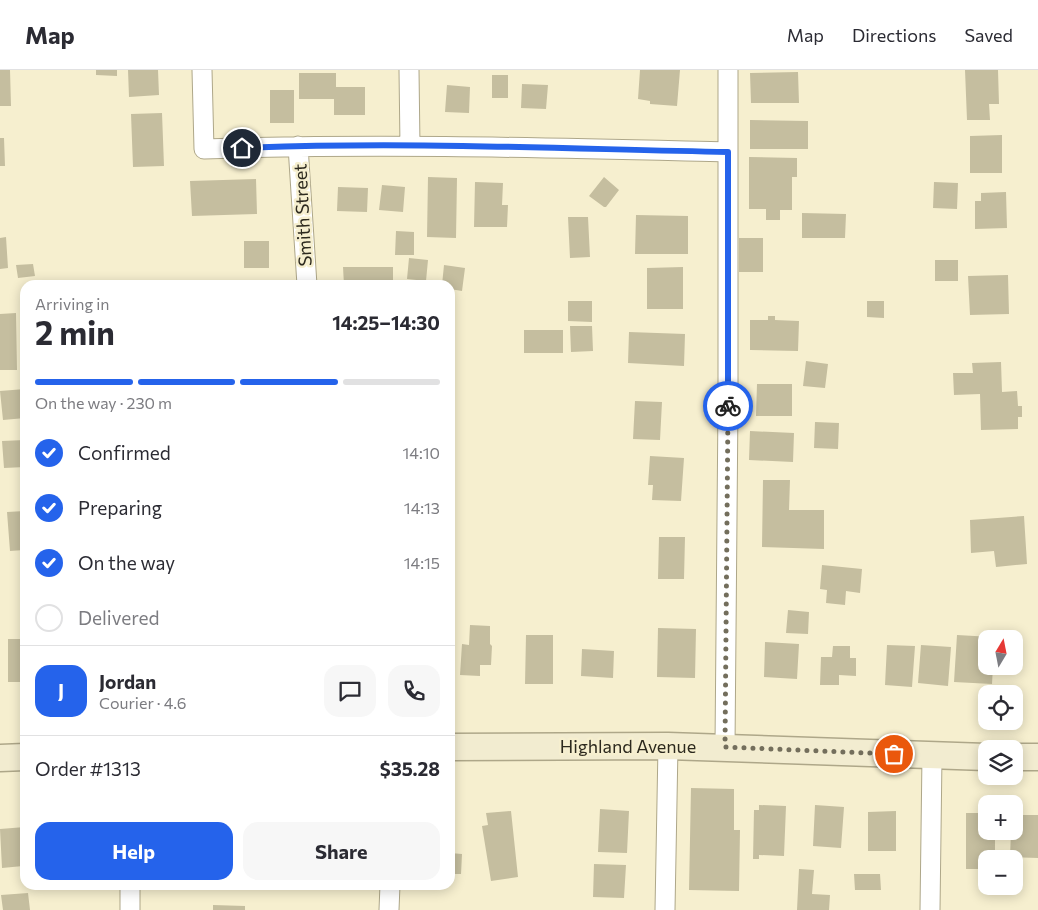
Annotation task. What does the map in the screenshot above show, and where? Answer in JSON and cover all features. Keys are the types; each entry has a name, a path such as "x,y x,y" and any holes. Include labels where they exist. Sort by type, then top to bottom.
{"street":[{"path":"202,70 204,149 298,146 410,146 728,152"},
{"path":"409,70 410,146"},
{"path":"725,747 728,70"},
{"name":"Smith Street","path":"298,146 307,280"},
{"name":"Highland Avenue","path":"455,746 725,747 978,757"},
{"path":"665,910 668,746"},
{"path":"930,910 932,756"},
{"path":"0,758 20,757"},
{"path":"1023,757 1038,757"},
{"path":"130,890 130,910"},
{"path":"389,910 390,890"}],"building":[{"path":"0,70 10,70 11,106 0,106"},
{"path":"96,70 117,70 117,76 96,75"},
{"path":"128,70 158,70 159,95 129,97"},
{"path":"640,70 680,70 677,106 650,104 650,101 638,99"},
{"path":"965,70 998,70 999,104 989,104 990,120 967,120"},
{"path":"798,72 799,103 751,103 750,73"},
{"path":"299,73 336,73 336,87 365,87 365,115 334,115 334,99 299,99"},
{"path":"492,75 508,75 508,98 492,98"},
{"path":"522,84 548,85 546,109 521,108"},
{"path":"447,85 470,87 469,113 445,112"},
{"path":"270,90 294,90 294,123 270,123"},
{"path":"162,113 164,166 133,167 131,114"},
{"path":"750,120 808,121 808,149 750,149"},
{"path":"1002,135 1002,173 970,173 970,136"},
{"path":"0,138 4,138 5,166 0,166"},
{"path":"749,157 797,158 797,177 792,177 792,210 780,210 780,220 766,220 766,209 749,209"},
{"path":"428,177 457,178 456,238 427,237"},
{"path":"604,177 619,190 606,207 589,196"},
{"path":"256,179 257,214 192,216 190,181"},
{"path":"475,182 503,183 502,205 508,205 507,227 474,227"},
{"path":"934,182 958,183 957,209 933,208"},
{"path":"382,185 405,187 403,212 379,210"},
{"path":"338,187 368,188 367,212 337,211"},
{"path":"1006,192 1007,228 975,229 975,201 981,201 981,193"},
{"path":"802,213 846,214 845,238 802,238"},
{"path":"636,215 688,216 688,254 635,254"},
{"path":"568,217 588,217 590,257 570,258"},
{"path":"396,231 414,232 414,255 395,255"},
{"path":"6,237 8,268 0,269 0,238"},
{"path":"739,238 763,238 763,272 739,272"},
{"path":"244,241 269,241 269,268 244,268"},
{"path":"409,258 428,260 426,280 407,279"},
{"path":"935,260 958,260 958,281 935,281"},
{"path":"33,264 35,276 18,278 16,265"},
{"path":"444,265 465,268 462,291 455,290 455,280 442,280"},
{"path":"343,267 393,267 393,280 344,280"},
{"path":"683,267 683,309 647,309 647,268"},
{"path":"1008,275 1009,314 970,315 968,276"},
{"path":"568,301 592,301 592,322 568,321"},
{"path":"867,301 884,301 884,318 867,317"},
{"path":"16,313 17,370 0,370 0,314"},
{"path":"768,316 775,316 775,320 799,321 798,351 750,350 750,320 768,320"},
{"path":"570,326 592,326 593,351 571,352"},
{"path":"524,330 563,330 563,353 524,353"},
{"path":"629,332 685,334 684,366 628,363"},
{"path":"806,361 828,364 825,388 803,386"},
{"path":"1001,362 1002,392 1017,391 1018,406 1022,406 1022,417 1018,417 1018,429 981,430 980,394 954,395 953,373 973,373 972,363"},
{"path":"757,384 792,384 792,416 756,416"},
{"path":"20,389 20,418 3,420 0,391"},
{"path":"635,401 662,402 660,440 633,439"},
{"path":"815,422 839,423 838,449 814,448"},
{"path":"750,431 794,433 793,462 749,460"},
{"path":"20,440 20,467 4,468 2,441"},
{"path":"650,456 684,458 681,501 652,500 653,485 648,485"},
{"path":"763,480 790,480 789,510 824,510 824,549 762,547"},
{"path":"20,511 20,550 10,551 7,512"},
{"path":"1024,516 1027,564 996,567 994,551 971,553 970,520"},
{"path":"659,537 685,537 684,579 658,579"},
{"path":"822,565 862,569 860,593 846,591 845,605 826,603 827,590 820,589"},
{"path":"788,610 809,612 808,634 786,633"},
{"path":"470,625 490,626 491,665 480,665 480,676 460,675 462,644 469,645"},
{"path":"658,628 696,629 695,678 657,677"},
{"path":"526,635 553,635 553,684 525,684"},
{"path":"957,635 978,636 978,675 992,675 992,684 954,682"},
{"path":"8,639 20,639 20,682 8,682"},
{"path":"765,642 799,644 797,679 764,677"},
{"path":"887,645 915,646 912,687 885,685"},
{"path":"921,645 951,647 948,686 918,683"},
{"path":"833,646 850,646 850,658 856,658 856,676 839,675 839,685 820,685 821,657 832,657"},
{"path":"582,649 614,651 613,678 581,676"},
{"path":"691,788 734,789 734,830 740,830 739,891 689,890"},
{"path":"759,805 786,806 784,856 759,855 759,859 753,859 754,810 759,810"},
{"path":"815,805 844,807 841,848 813,846"},
{"path":"600,809 629,811 627,853 598,852"},
{"path":"511,811 518,877 491,881 482,826 488,825 486,813"},
{"path":"896,811 896,851 868,851 868,812"},
{"path":"966,813 978,813 978,840 995,840 995,850 978,850 978,869 966,869"},
{"path":"1023,815 1038,815 1038,858 1023,857 1023,850 1010,850 1011,840 1023,840"},
{"path":"20,827 20,866 2,868 0,829"},
{"path":"455,853 462,854 461,874 455,874"},
{"path":"594,864 626,865 624,898 593,897"},
{"path":"799,869 814,870 812,894 830,895 829,910 797,910"},
{"path":"854,874 880,874 881,890 855,890"},
{"path":"28,893 30,910 3,910 1,895"},
{"path":"213,905 245,906 245,910 213,910"}],"way so far":[{"path":"728,406 725,747 894,754"}],"route":[{"path":"242,148 410,146 728,152 728,406"}]}
